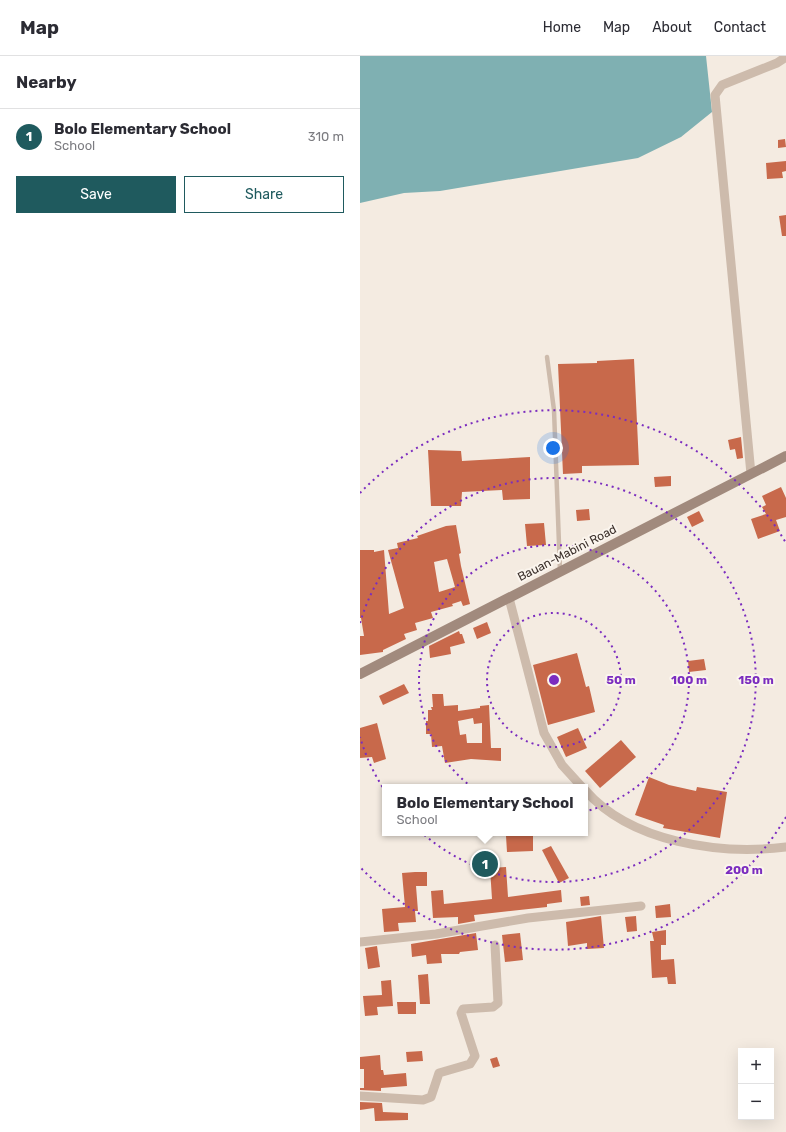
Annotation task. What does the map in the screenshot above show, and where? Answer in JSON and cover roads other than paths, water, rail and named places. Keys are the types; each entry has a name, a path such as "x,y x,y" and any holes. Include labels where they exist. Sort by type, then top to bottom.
{"main road":[{"name":"Bauan-Mabini Road","path":"360,674 786,456"}],"street":[{"path":"751,474 716,95 722,85 777,63 786,57"},
{"path":"509,598 544,733 562,765 579,784"},
{"path":"588,794 624,821 676,842 699,847 786,847"},
{"path":"360,942 436,934 528,918 641,906"},
{"path":"360,1096 423,1100 431,1097 439,1073 470,1064 475,1056 461,1013 463,1009 492,1007 498,1003 495,945"}],"lane":[{"path":"547,357 554,410 560,571"}],"water":[{"path":"360,56 706,56 712,112 681,137 638,158 440,191 404,193 360,203"}],"place":[{"name":"Bolo Elementary School","path":"485,864"}]}
